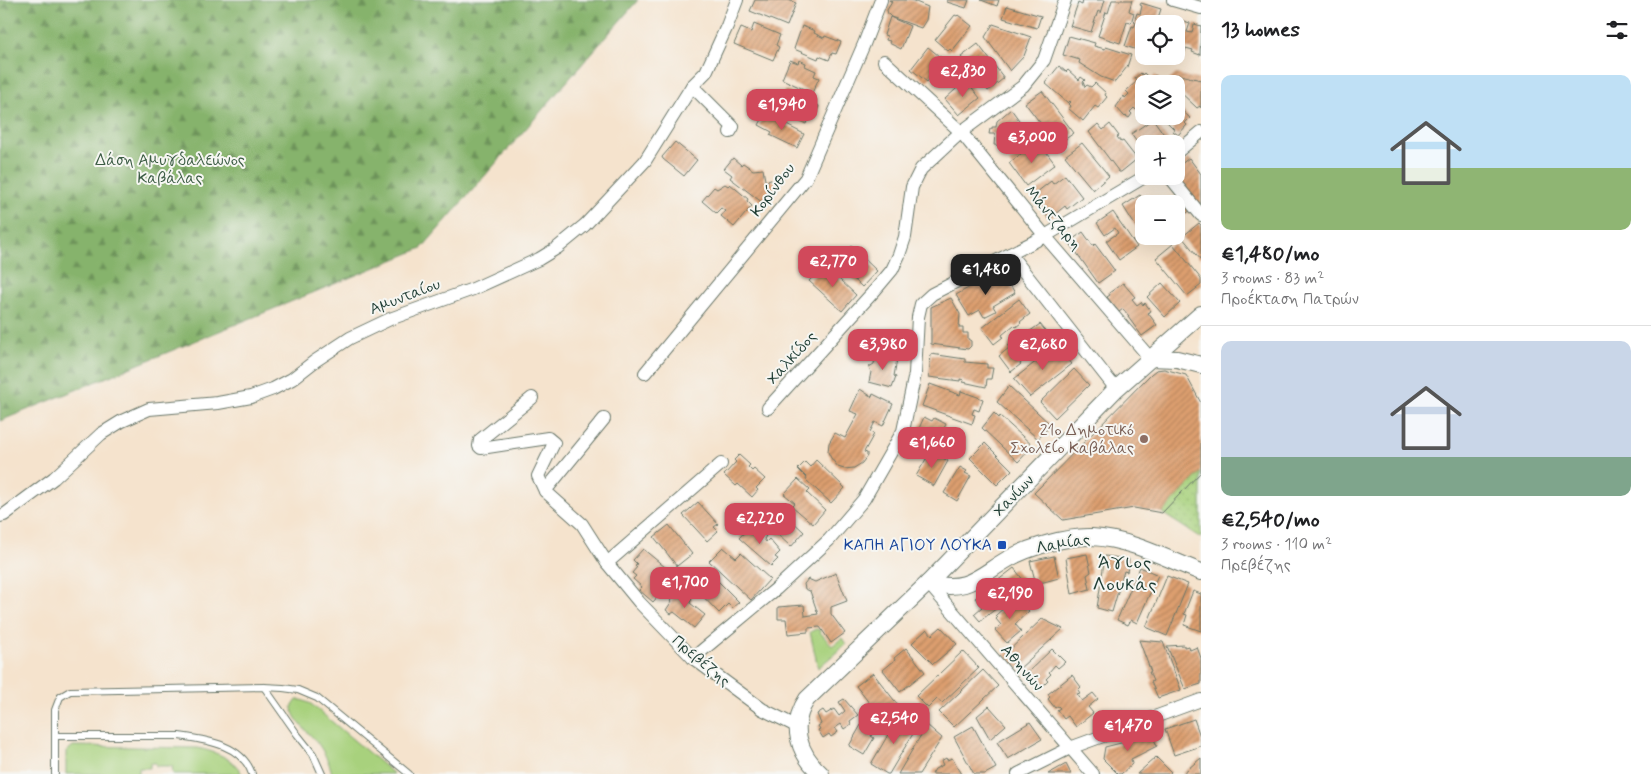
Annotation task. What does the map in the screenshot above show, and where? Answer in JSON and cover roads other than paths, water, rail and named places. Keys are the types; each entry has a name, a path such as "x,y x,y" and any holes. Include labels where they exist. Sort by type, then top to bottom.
{"street":[{"name":"Αμυνταίου","path":"0,516 54,478 101,434 122,421 149,409 251,397 273,389 292,379 314,360 350,338 390,319 473,288 545,256 584,225 646,161 692,86 706,72 727,26 736,0"},
{"name":"Κορίνθου","path":"645,373 806,178 881,0"},
{"name":"Χαλκίδος","path":"768,408 892,270 905,237 912,187 921,169 961,132 1023,86 1044,60 1065,0"},
{"path":"1173,0 1201,8"},
{"name":"Μάντζαρη","path":"884,61 961,132 1045,236 1150,358"},
{"path":"692,86 733,127 730,132"},
{"path":"1185,146 1201,132"},
{"path":"693,658 782,583 829,540 864,499 903,431 915,374 920,304 932,294 1045,236 1135,183"},
{"path":"1176,185 1201,215"},
{"path":"1010,254 1116,389"},
{"name":"Χανίων","path":"798,727 801,708 807,699 928,583 1116,389 1201,314"},
{"path":"1150,358 1177,359 1201,365"},
{"path":"532,398 480,440 479,446 484,449 548,438 554,443 538,476 545,491 604,419"},
{"path":"607,563 721,464"},
{"name":"Πρεβέζης","path":"545,491 582,524 607,563 639,602 693,658 762,709 798,727"},
{"name":"Λαμίας","path":"928,583 942,587 962,586 985,575 1009,558 1031,549 1054,542 1091,537 1108,539 1134,546 1201,572"},
{"name":"Αθηνών","path":"928,583 1092,774"},
{"path":"1018,774 1070,748 1201,700"},
{"path":"798,727 803,752 821,774"}],"lane":[{"path":"264,688 313,754 322,774"},
{"path":"55,774 56,703 62,695 70,691 284,688 298,690 317,698 409,774"},
{"path":"55,736 179,736 193,738 219,744 232,750 247,763 252,774"}],"place":[{"name":"21ο Δημοτικό Σχολείο Καβάλας","path":"1144,439"},
{"name":"ΚΑΠΗ ΑΓΙΟΥ ΛΟΥΚΑ","path":"1002,545"}],"district":[{"name":"Άγιος Λουκάς","path":"1125,573"}],"park label":[{"name":"Δάση Αμυγδαλεώνος Καβάλας","path":"170,169"}]}
